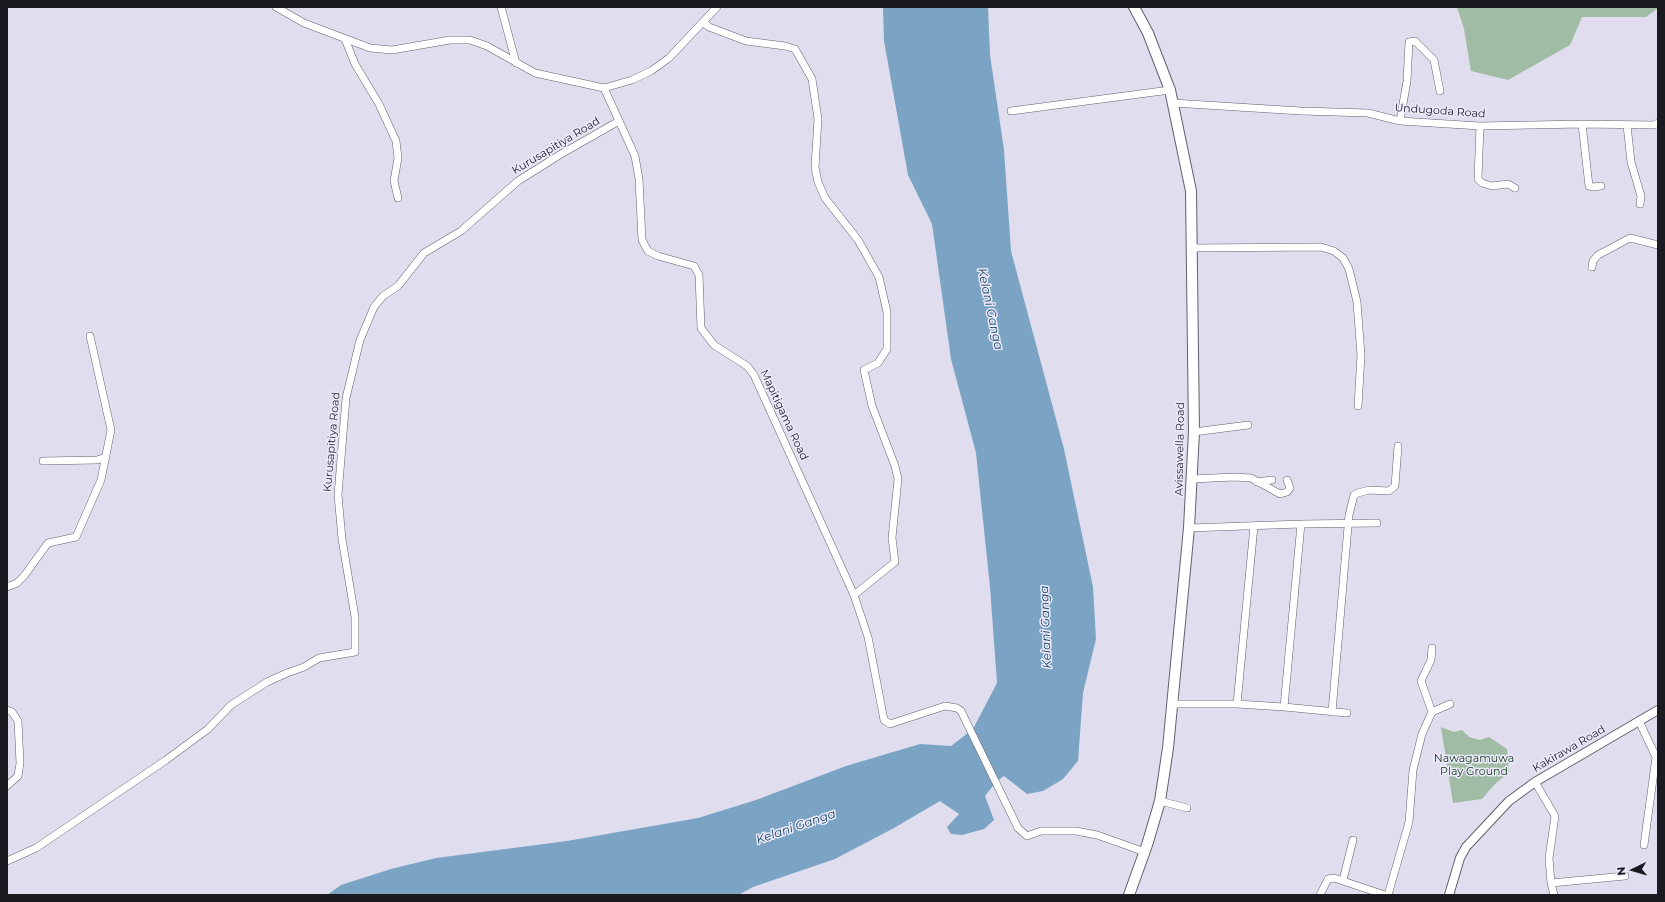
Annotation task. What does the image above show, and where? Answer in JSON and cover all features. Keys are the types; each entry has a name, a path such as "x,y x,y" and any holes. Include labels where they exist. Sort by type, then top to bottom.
{"main road":[{"name":"Avissawella Road","path":"1129,895 1145,852 1160,800 1168,748 1189,528 1193,479 1194,432 1191,191 1170,90 1148,32 1134,7"}],"street":[{"path":"276,7 304,23 370,48 392,50 450,40 470,40 487,46 535,73 604,88 632,80 651,71 669,58 717,7"},
{"path":"501,7 516,63"},
{"path":"703,22 709,27 746,41 785,46 795,50 812,79 818,119 815,167 818,182 825,198 858,240 879,276 887,312 887,349 878,363 864,370 872,406 895,466 898,479 892,538 895,562 854,595"},
{"path":"345,39 355,64 379,104 396,141 398,158 394,181 398,198"},
{"path":"1400,121 1407,81 1409,42 1415,41 1434,60 1440,91"},
{"name":"Mapitigama Road","path":"604,88 635,156 638,171 642,240 648,251 658,256 694,266 699,275 702,328 714,345 747,366 754,375 854,595 868,637 884,720 890,724 945,706 957,708 961,711 1018,828 1028,836 1041,831 1076,831 1097,835 1145,852"},
{"path":"1011,111 1170,90"},
{"name":"Undugoda Road","path":"1173,103 1301,112 1368,113 1400,121 1480,126 1582,124 1654,125 1658,123"},
{"name":"Kurusapitiya Road","path":"8,859 36,848 166,760 208,729 231,705 266,682 304,667 319,658 355,652 355,617 342,539 338,496 346,398 360,340 374,307 383,296 398,286 424,253 461,230 518,182 561,154 619,121"},
{"path":"1582,124 1589,186 1594,188 1601,186"},
{"path":"1627,125 1631,162 1641,196 1640,204"},
{"path":"1480,126 1478,179 1482,183 1492,186 1508,184 1515,188"},
{"path":"1592,266 1593,261 1598,255 1630,238 1658,244"},
{"path":"1191,248 1321,247 1334,251 1343,258 1349,269 1357,302 1361,355 1358,406"},
{"path":"7,587 17,583 24,576 48,543 76,537 101,480 111,430 90,336"},
{"path":"1194,432 1248,425"},
{"path":"1332,712 1349,515 1354,496 1358,493 1369,490 1389,491 1395,486 1398,446"},
{"path":"43,461 97,460 106,457"},
{"path":"1193,479 1233,477 1251,478 1280,494 1287,492 1290,488 1287,480"},
{"path":"1256,482 1272,480"},
{"path":"1189,528 1377,523"},
{"path":"1284,707 1300,524"},
{"path":"1237,704 1254,526"},
{"path":"1432,648 1431,660 1420,681 1432,712"},
{"path":"1172,704 1237,704 1347,713"},
{"path":"1320,895 1328,879 1334,878 1386,895 1409,822 1413,770 1422,734 1432,712 1450,704"},
{"path":"7,710 12,712 18,721 20,763 18,776 7,786"},
{"name":"Kakirawa Road","path":"1449,895 1460,858 1466,847 1510,801 1535,782 1658,710"},
{"path":"1639,721 1656,758 1644,845"},
{"path":"1535,782 1555,816 1549,858 1551,883 1554,895"},
{"path":"1160,800 1187,808"},
{"path":"1343,880 1353,840"},
{"path":"1551,883 1625,876"}],"green space":[{"path":"1457,7 1658,8 1646,17 1582,17 1570,45 1508,80 1471,71 1464,29"},
{"name":"Nawagamuwa Play Ground","path":"1441,727 1454,732 1462,730 1469,737 1480,740 1489,737 1507,749 1509,772 1494,785 1482,799 1453,803"}],"water":[{"name":"Kelani Ganga","path":"883,7 988,7 990,55 1004,150 1011,251 1064,449 1093,587 1096,639 1083,693 1078,761 1063,779 1043,791 1027,794 1004,776 996,782 985,796 994,820 984,829 962,835 951,834 947,827 959,814 940,801 894,828 835,859 753,887 738,895 327,895 341,885 391,869 436,858 567,841 698,818 756,800 846,766 920,744 951,746 973,729 997,683 990,587 976,453 951,359 932,224 908,175 884,41"}]}
